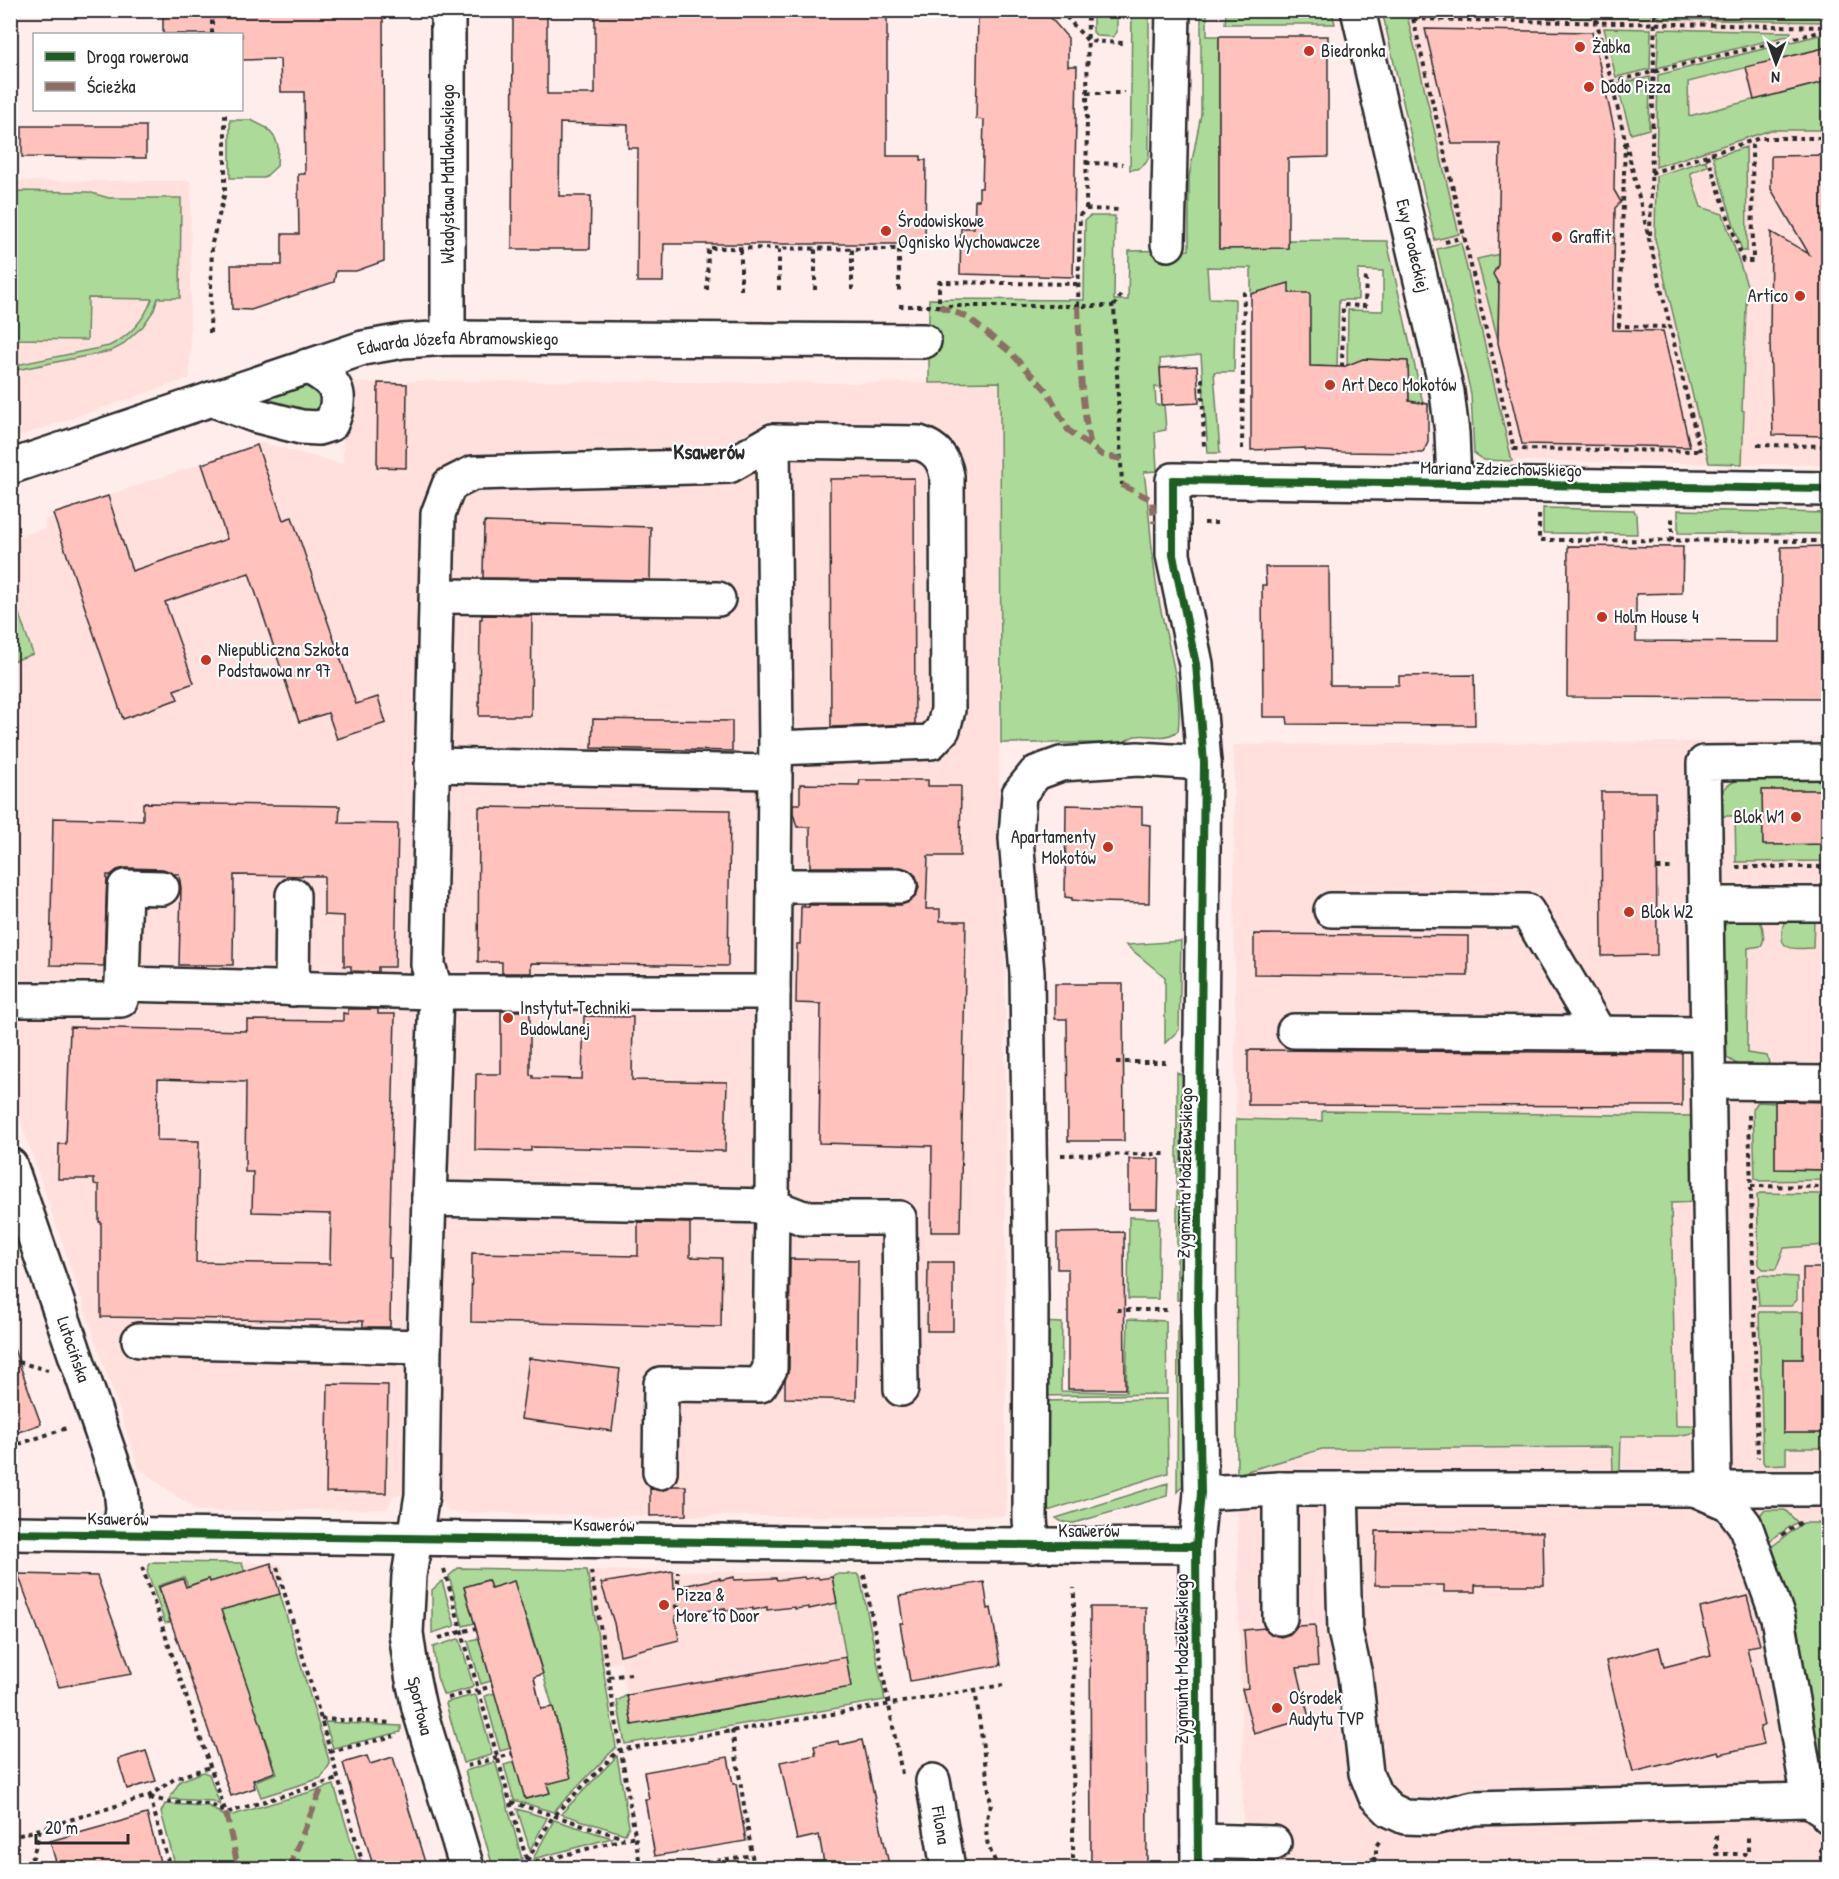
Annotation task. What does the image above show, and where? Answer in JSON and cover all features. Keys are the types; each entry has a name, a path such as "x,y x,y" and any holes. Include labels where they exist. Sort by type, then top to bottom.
{"street":[{"name":"Władysława Matlakowskiego","path":"448,10 448,338"},
{"path":"1168,244 1173,10"},
{"name":"Ewy Grodeckiej","path":"1358,10 1447,392 1452,433 1454,483"},
{"name":"Edwarda Józefa Abramowskiego","path":"10,467 363,348 404,341 448,338 924,341"},
{"path":"211,399 254,415 301,427 318,428 330,424 337,409 337,394 332,383 324,375 307,366"},
{"path":"432,765 775,760 931,742 943,729 948,710 947,476 945,465 930,447 919,443 773,441 775,760 770,1370 760,1385 661,1384 660,1472"},
{"name":"Sportowa","path":"467,1869 419,1708 406,1633 409,1576 422,1495 424,1347 436,992 428,965 438,514 448,485 473,473 729,466 773,441"},
{"name":"Mariana Zdziechowskiego","path":"1173,480 1828,489"},
{"name":"Zygmunta Modzelewskiego","path":"1173,480 1173,555 1196,664 1204,762 1198,1311 1201,1493 1196,1546 1198,1855"},
{"path":"437,596 718,599"},
{"path":"1032,1546 1027,973 1016,838 1019,794 1036,773 1062,764 1138,759 1204,762"},
{"path":"1703,1488 1708,1082 1704,763 1828,762"},
{"path":"774,886 900,886"},
{"path":"10,1000 121,1000 125,887 162,888"},
{"path":"292,988 293,895"},
{"path":"1706,904 1828,904"},
{"path":"1331,910 1527,911 1599,1033"},
{"path":"122,984 436,992 773,992"},
{"path":"1294,1031 1707,1034"},
{"path":"1708,1082 1828,1083"},
{"name":"Lutocińska","path":"10,1165 121,1488 129,1546"},
{"path":"429,1199 772,1206 803,1218 898,1218 901,1389"},
{"path":"139,1340 424,1347"},
{"path":"1341,1489 1345,1631 1355,1676 1366,1773 1375,1795 1390,1810 1405,1817 1433,1818 1474,1808 1819,1808 1778,1618 1745,1525 1729,1504 1703,1488"},
{"path":"1201,1493 1280,1489 1828,1489"},
{"path":"1280,1489 1280,1618"},
{"name":"Ksawerów","path":"10,1533 129,1546 415,1539 1196,1546"},
{"name":"Filona","path":"917,1778 948,1869"},
{"path":"1198,1855 1274,1843"}],"path":[{"path":"212,10 212,33"},
{"path":"1060,10 1088,41 1124,42"},
{"path":"1078,306 1080,216 1086,209 1088,10"},
{"path":"1412,10 1514,449 1700,451"},
{"path":"1594,10 1702,459"},
{"path":"1650,240 1655,10"},
{"path":"1413,19 1828,28"},
{"path":"1611,82 1828,28"},
{"path":"1087,93 1124,93"},
{"path":"210,333 212,243 225,192 225,111"},
{"path":"1625,136 1619,326 1671,327"},
{"path":"1651,173 1760,138 1828,138"},
{"path":"1707,155 1743,261 1753,261 1752,141"},
{"path":"1086,163 1123,164"},
{"path":"1086,209 1122,210"},
{"path":"1442,243 1464,237"},
{"path":"707,290 708,248 899,249 899,291"},
{"path":"741,249 741,290"},
{"path":"779,249 779,290"},
{"path":"814,290 815,249"},
{"path":"852,249 852,290"},
{"path":"1342,367 1343,305 1365,306 1366,275"},
{"path":"939,306 939,282 1078,284"},
{"path":"1242,459 1244,289"},
{"path":"1121,295 1114,306 1122,485"},
{"path":"899,306 1114,306"},
{"path":"1202,378 1205,453"},
{"path":"1757,445 1828,446"},
{"path":"1539,512 1539,540 1828,541"},
{"path":"1671,541 1672,517"},
{"path":"1657,868 1828,867"},
{"path":"1749,1110 1759,1468"},
{"path":"1029,1156 1171,1154"},
{"path":"1751,1186 1828,1187"},
{"path":"1118,1310 1198,1311"},
{"path":"10,1360 52,1371"},
{"path":"10,1447 70,1426"},
{"path":"1775,1539 1801,1522 1809,1522"},
{"path":"1818,1522 1827,1522 1825,1587"},
{"path":"129,1546 226,1813"},
{"path":"275,1561 364,1869"},
{"path":"590,1564 640,1865 643,1869"},
{"path":"443,1565 528,1863"},
{"path":"864,1567 888,1704 917,1778"},
{"path":"674,1607 678,1606 678,1574"},
{"path":"1073,1869 1074,1587"},
{"path":"436,1639 476,1628"},
{"path":"609,1677 631,1674"},
{"path":"528,1863 553,1816 621,1749 1003,1685"},
{"path":"438,1701 493,1686"},
{"path":"975,1689 991,1805 988,1812 988,1843 997,1869"},
{"path":"321,1719 392,1723"},
{"path":"732,1730 754,1869"},
{"path":"330,1752 396,1736"},
{"path":"458,1768 512,1754"},
{"path":"10,1838 149,1796 176,1778 210,1767"},
{"path":"149,1796 168,1802 210,1804 226,1813 338,1779"},
{"path":"149,1796 170,1869"},
{"path":"510,1802 625,1839"},
{"path":"15,1869 33,1857 40,1829"},
{"path":"516,1869 528,1863 635,1836"},
{"path":"672,1869 753,1855"}],"shaded area":[{"path":"1382,11 1416,11 1418,15 1828,22 1828,465 1512,461 1484,460 1474,453 1471,394"},
{"path":"10,181 191,181 190,378 11,439"},
{"name":"Instytut Techniki Budowlanej","path":"407,381 1000,382 999,851 1005,944 1006,1516 650,1516 449,1512 436,1495 394,1495 387,1509 197,1511 139,1468 11,1093 10,525 15,538 45,528 45,519 54,516 53,514 262,443 343,464 344,382 407,384"},
{"path":"1828,741 1828,1868 1243,1868 1237,1474 1234,745"},
{"path":"242,1563 281,1564 285,1580 276,1581 280,1594 254,1601"},
{"path":"587,1570 832,1573 851,1687 632,1725 621,1662 603,1665"}],"green space":[{"path":"1093,11 1117,11 1117,32 1113,37 1097,36 1093,32"},
{"path":"1132,11 1149,11 1149,156 1142,166 1130,170"},
{"path":"1201,11 1207,11 1207,36 1219,36 1219,248 1288,248 1288,240 1387,241 1423,403 1409,404 1408,364 1405,361 1363,359 1347,367 1348,310 1383,311 1383,271 1358,270 1358,300 1339,300 1337,367 1310,366 1309,296 1251,298 1251,268 1207,267 1209,298 1235,299 1234,372 1214,372 1220,453 1208,453 1201,355 1160,359 1161,387 1155,387 1156,405 1164,405 1166,430 1155,432 1157,471 1144,472 1156,580 1176,680 1178,731 1161,737 1135,736 1122,743 1001,743 1000,382 929,383 929,299 1084,300 1085,220 1090,216 1115,216 1114,300 1128,300 1129,251 1189,250 1189,177 1201,114"},
{"path":"1287,11 1332,11 1335,24 1225,24 1226,13 1265,17"},
{"path":"1382,11 1406,11 1459,234 1435,240"},
{"path":"1416,11 1591,11 1592,18 1417,15"},
{"path":"1601,11 1651,11 1651,18 1603,18"},
{"path":"1659,11 1828,11 1828,22 1659,19"},
{"path":"1604,28 1651,29 1650,69 1616,77"},
{"path":"1659,29 1791,32 1791,35 1657,68"},
{"path":"1828,33 1828,47 1688,82 1689,116 1828,81 1828,130 1771,130 1656,167 1658,75"},
{"path":"1650,77 1649,129 1631,134 1617,84"},
{"path":"230,120 251,120 267,128 275,138 278,146 277,166 264,178 230,178"},
{"path":"1746,147 1747,251 1742,251 1713,157"},
{"path":"1706,160 1707,166 1690,173 1701,207 1723,214 1747,285 1742,464 1709,463 1655,239 1656,176"},
{"path":"11,191 88,192 109,198 181,198 180,298 158,298 154,310 143,326 121,346 111,351 11,371 11,366 109,346 135,327 145,314 152,299 88,298 87,340 11,339"},
{"path":"1461,243 1512,461 1484,460 1474,453 1471,394 1437,249"},
{"path":"1500,254 1500,267 1495,269 1494,275 1499,280 1498,340 1477,259"},
{"path":"303,383 323,388 321,414 263,406 260,397"},
{"path":"1543,508 1634,510 1637,534 1543,533"},
{"path":"1678,510 1828,513 1828,534 1678,533"},
{"path":"17,608 33,654 11,662 11,610"},
{"path":"1828,776 1828,790 1763,790 1763,844 1828,844 1828,861 1736,862 1735,816 1713,816 1719,797 1726,787 1743,778"},
{"path":"1737,917 1754,918 1761,923 1762,927 1761,946 1748,948 1747,1053 1767,1056 1769,1063 1765,1067 1740,1066 1727,1058 1723,926"},
{"path":"1786,919 1814,920 1813,948 1790,948 1783,943 1782,931"},
{"path":"1181,941 1179,1030 1165,1043 1165,977 1126,945"},
{"path":"1177,1072 1188,1080 1190,1299 1177,1300"},
{"path":"1758,1102 1775,1103 1775,1169 1828,1170 1828,1180 1760,1181 1755,1179 1753,1109"},
{"path":"1322,1111 1695,1116 1696,1202 1671,1203 1676,1426 1701,1426 1698,1432 1676,1436 1621,1436 1620,1470 1613,1471 1612,1447 1322,1449 1237,1474 1236,1119 1322,1121"},
{"path":"1760,1193 1823,1194 1826,1245 1784,1248 1776,1269 1763,1269 1759,1265 1757,1195"},
{"path":"1129,1217 1159,1218 1158,1299 1128,1299"},
{"path":"1760,1275 1797,1277 1797,1300 1791,1306 1759,1306 1757,1278"},
{"path":"1759,1312 1803,1312 1803,1359 1783,1360 1783,1433 1828,1433 1828,1448 1786,1448 1786,1464 1765,1465 1763,1462"},
{"path":"1128,1319 1166,1321 1167,1394 1039,1396 1038,1322 1062,1323 1061,1391 1126,1392"},
{"path":"1181,1324 1187,1327 1190,1477 1177,1492 1178,1326"},
{"path":"1167,1399 1168,1473 1048,1511 1041,1502 1040,1401"},
{"path":"1168,1483 1167,1496 1074,1523 1062,1522 1056,1518"},
{"path":"1764,1510 1785,1510 1797,1522 1766,1543 1759,1517"},
{"path":"1803,1523 1828,1523 1828,1768 1813,1737 1799,1631 1770,1548"},
{"path":"154,1562 242,1563 254,1601 280,1594 330,1764 321,1778 261,1797 255,1781 277,1773 209,1579 188,1586 184,1577 158,1586 170,1622 165,1623 147,1571 149,1564"},
{"path":"458,1568 587,1570 616,1747 553,1812 514,1800 504,1765 515,1762 526,1799 549,1793 547,1784 570,1777 558,1737 561,1736 528,1622 525,1623 491,1588 488,1580 464,1587 475,1623 463,1626 449,1576"},
{"path":"835,1574 857,1574 860,1577 885,1700 625,1744 617,1701 627,1695 632,1725 851,1687 832,1577"},
{"path":"442,1581 455,1626 432,1633 432,1590"},
{"path":"479,1638 491,1681 481,1684 468,1641"},
{"path":"458,1639 473,1685 471,1688 445,1695 437,1677 433,1647"},
{"path":"495,1693 511,1748 500,1751 485,1696"},
{"path":"474,1695 492,1753 463,1763 446,1704"},
{"path":"325,1722 401,1726 401,1732 333,1748"},
{"path":"617,1756 629,1826 625,1834 561,1814"},
{"path":"494,1762 522,1859 493,1867 465,1771"},
{"path":"203,1772 209,1774 220,1805 213,1801 169,1799 180,1781"},
{"path":"334,1785 359,1868 176,1868 161,1812 165,1804 208,1806 226,1817"},
{"path":"517,1809 547,1818 530,1850"},
{"path":"554,1820 612,1838 533,1859"}],"building":[{"path":"163,10 383,10 384,261 356,271 336,271 334,282 251,310 232,309 231,265 282,265 282,234 299,234 298,174 305,174 304,92 281,92 280,59 243,60 243,33 163,33"},
{"path":"513,10 547,10 547,94 595,94 595,10 887,10 887,156 921,156 921,160 926,160 925,244 664,244 663,282 637,282 638,148 628,148 628,125 560,123 559,196 591,196 590,249 512,249"},
{"path":"985,10 1044,10 1068,38 1068,66 1077,66 1073,277 960,274 961,228 974,228 975,200 979,200 979,188 982,188 984,120 976,119 978,12 985,12"},
{"name":"Graffit","path":"1425,29 1592,32 1615,132 1614,190 1621,202 1615,208 1613,330 1663,331 1690,447 1522,444 1498,343 1499,285 1493,274 1498,265 1500,144 1452,144"},
{"path":"1219,36 1328,36 1328,157 1288,158 1288,248 1219,249"},
{"path":"1828,47 1828,81 1754,100 1746,67"},
{"path":"22,126 146,126 146,158 22,157"},
{"name":"Artico","path":"1828,155 1828,436 1773,435 1770,342 1771,232 1809,254 1771,189 1771,158 1772,156"},
{"name":"Art Deco Mokotów","path":"1289,283 1289,293 1310,293 1310,366 1343,367 1363,359 1408,361 1409,401 1428,404 1428,442 1423,453 1340,452 1305,450 1305,448 1251,450 1251,294"},
{"path":"1197,366 1199,403 1162,405 1160,368"},
{"path":"378,383 407,384 406,468 377,467"},
{"path":"257,445 283,520 292,517 356,704 378,697 386,723 337,739 328,713 299,722 249,573 165,602 194,683 174,690 178,699 123,719 53,514 108,496 132,571 227,539 202,464"},
{"path":"914,478 915,724 831,727 830,479"},
{"path":"484,522 651,527 650,580 483,578"},
{"name":"Holm House 4","path":"1568,546 1683,547 1682,593 1636,594 1636,641 1780,642 1781,547 1828,546 1828,698 1567,697"},
{"path":"1265,567 1329,567 1330,685 1399,685 1399,676 1474,675 1475,725 1288,724 1287,717 1263,717 1262,585 1266,585"},
{"path":"482,615 532,616 531,716 479,716 480,619"},
{"path":"593,719 732,721 732,751 592,748"},
{"path":"860,780 928,780 928,786 961,786 960,856 928,856 926,909 940,909 940,921 966,921 960,1232 931,1232 932,1146 819,1143 821,1004 796,1003 797,944 800,944 801,907 809,907 809,905 901,905 916,896 919,887 916,876 901,867 810,867 810,827 797,827 793,813 793,804 800,804 800,784 859,785"},
{"name":"Blok W1","path":"1762,790 1828,790 1828,844 1763,845"},
{"name":"Blok W2","path":"1601,792 1656,792 1657,955 1602,956"},
{"path":"143,803 340,806 339,823 398,824 395,967 378,967 378,972 351,971 351,966 344,966 344,916 324,915 324,876 234,875 233,965 179,965 181,888 179,874 163,869 126,868 107,875 104,966 50,965 53,818 143,820"},
{"name":"Apartamenty Mokotów","path":"1066,805 1142,807 1142,824 1150,825 1149,903 1093,902 1065,897"},
{"path":"479,807 730,810 728,966 531,963 531,973 502,973 502,962 478,962"},
{"path":"1254,934 1468,936 1468,976 1254,974"},
{"path":"1055,984 1123,984 1124,1141 1068,1141 1067,1019 1055,1019"},
{"path":"348,1009 378,1009 378,1014 395,1014 389,1258 391,1258 390,1327 363,1327 363,1321 101,1317 99,1185 94,1184 94,1179 58,1179 59,1144 66,1144 70,1027 247,1031 247,1020 343,1021 343,1013 348,1014","holes":["158,1079 246,1082 245,1172 253,1172 252,1212 331,1214 330,1264 196,1262 199,1141 157,1140"]},
{"path":"501,1011 530,1011 530,1075 533,1075 533,1078 582,1079 584,1016 633,1017 632,1080 727,1082 725,1151 531,1147 531,1151 475,1150 476,1074 501,1074"},
{"path":"1248,1050 1682,1053 1682,1106 1248,1105"},
{"path":"1775,1101 1828,1102 1828,1170 1775,1169"},
{"path":"1129,1159 1159,1159 1158,1209 1129,1209"},
{"path":"638,1222 690,1223 690,1257 722,1258 721,1327 471,1322 472,1253 638,1256"},
{"path":"1124,1232 1125,1389 1068,1389 1068,1269 1057,1269 1057,1233"},
{"path":"790,1259 858,1260 856,1400 785,1398 785,1380 789,1369"},
{"path":"928,1262 953,1262 953,1331 927,1331"},
{"path":"1803,1268 1828,1268 1828,1433 1783,1433 1783,1359 1803,1359"},
{"path":"14,1349 41,1424 10,1435 10,1350"},
{"path":"529,1358 620,1369 612,1431 521,1419"},
{"path":"328,1384 388,1385 386,1493 326,1492"},
{"path":"672,1486 686,1486 686,1515 650,1516 650,1488 660,1491"},
{"path":"1376,1531 1543,1532 1544,1585 1475,1585 1475,1592 1444,1592 1444,1585 1375,1585"},
{"path":"271,1563 280,1594 221,1610 275,1772 253,1780 255,1788 231,1796 159,1587 183,1579 186,1587 209,1579 210,1582"},
{"path":"673,1571 674,1588 734,1577 734,1580 776,1578 777,1580 832,1577 837,1603 809,1609 809,1607 795,1609 795,1607 767,1610 767,1607 753,1610 753,1608 725,1610 725,1608 675,1616 679,1640 620,1655 614,1623 601,1583"},
{"path":"18,1574 97,1576 132,1674 59,1687"},
{"path":"488,1580 491,1588 514,1581 543,1674 534,1677 541,1709 553,1707 571,1778 547,1784 550,1793 525,1799 464,1587"},
{"path":"984,1582 1001,1665 910,1681 900,1623 903,1623 899,1596"},
{"path":"1747,1596 1760,1645 1747,1647 1764,1726 1760,1727 1764,1744 1719,1754 1718,1751 1633,1772 1606,1661 1659,1647 1664,1667 1711,1655 1700,1608"},
{"path":"1090,1607 1146,1607 1147,1869 1091,1869"},
{"path":"1315,1625 1318,1666 1297,1668 1309,1718 1254,1734 1242,1689 1248,1688 1244,1630 1265,1628 1271,1634 1281,1637 1290,1634 1297,1626"},
{"path":"846,1657 851,1687 632,1725 627,1695"},
{"path":"862,1740 890,1869 825,1869 819,1835 797,1840 780,1762 816,1755 814,1746 838,1741 839,1745"},
{"path":"146,1751 156,1781 127,1789 118,1759"},
{"path":"367,1756 370,1764 393,1757 427,1869 374,1869 343,1763"},
{"path":"728,1757 733,1784 736,1784 746,1841 655,1856 645,1799 649,1799 644,1772"},
{"path":"147,1814 162,1869 58,1869 50,1841"}],"marked path":[{"path":"939,306 967,317 1009,351 1048,392 1068,430 1102,455 1122,459"},
{"path":"1078,306 1083,394 1091,446"},
{"path":"1122,485 1152,500 1154,523"},
{"path":"289,1868 323,1784"},
{"path":"226,1813 236,1858 247,1868"},
{"path":"338,1868 362,1861"}],"cycle path":[{"path":"1198,1868 1196,1546 1201,1493 1198,1311 1204,763 1196,664 1173,555 1173,480 1828,489"},
{"path":"10,1533 1196,1546"}],"place":[{"name":"Żabka","path":"1580,47"},
{"name":"Biedronka","path":"1309,51"},
{"name":"Dodo Pizza","path":"1589,87"},
{"name":"Środowiskowe Ognisko Wychowawcze","path":"886,231"},
{"name":"Graffit","path":"1557,237"},
{"name":"Artico","path":"1800,296"},
{"name":"Art Deco Mokotów","path":"1330,385"},
{"name":"Holm House 4","path":"1602,617"},
{"name":"Niepubliczna Szkoła Podstawowa nr 97","path":"206,660"},
{"name":"Blok W1","path":"1796,817"},
{"name":"Apartamenty Mokotów","path":"1108,847"},
{"name":"Blok W2","path":"1629,912"},
{"name":"Instytut Techniki Budowlanej","path":"508,1018"},
{"name":"Pizza & More to Door","path":"664,1605"},
{"name":"Ośrodek Audytu TVP","path":"1277,1708"}],"district":[{"name":"Ksawerów","path":"709,452"}]}
